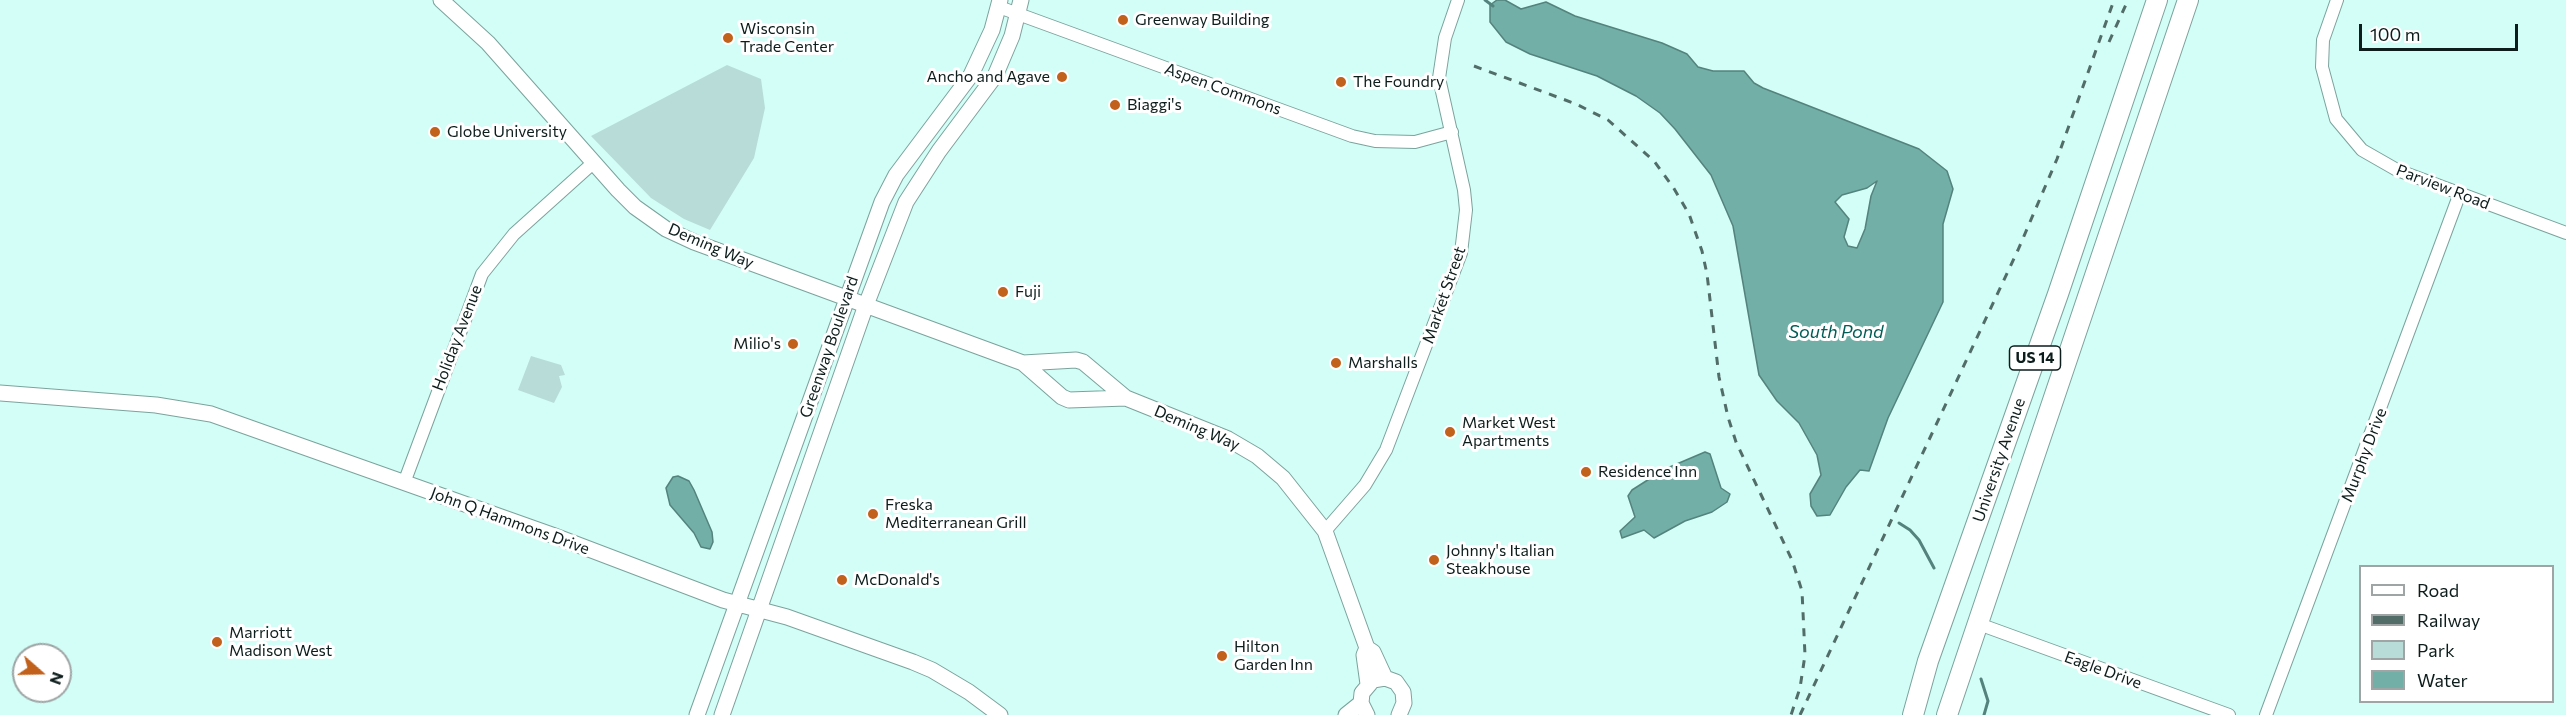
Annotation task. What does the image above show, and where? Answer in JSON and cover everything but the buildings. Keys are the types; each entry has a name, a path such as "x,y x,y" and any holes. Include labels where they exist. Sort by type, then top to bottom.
{"main road":[{"name":"University Avenue","path":"1914,715 1928,661 2066,271 2157,0"},
{"name":"University Avenue","path":"1947,715 1976,623 2094,285 2188,0"}],"street":[{"name":"Deming Way","path":"441,0 488,43 593,163 635,207 666,229 694,242 1023,363 1062,397 1069,400 1126,398"},
{"name":"Parview Road","path":"2337,0 2323,40 2321,56 2336,117 2353,140 2372,158 2397,170 2566,233"},
{"name":"Aspen Commons","path":"1000,4 1020,7 1352,136 1375,141 1415,142 1452,132"},
{"name":"Greenway Boulevard","path":"697,715 882,202 896,175 971,75 983,51 1000,4"},
{"name":"Market Street","path":"1325,531 1365,485 1386,450 1461,253 1466,210 1452,132 1439,78 1445,38 1456,6"},
{"name":"Greenway Boulevard","path":"722,715 866,305 906,202 939,151 995,76 1020,7"},
{"name":"Holiday Avenue","path":"404,483 482,274 514,234 593,163"},
{"name":"Murphy Drive","path":"2266,715 2460,194"},
{"name":"Deming Way","path":"1023,363 1076,360 1126,398 1218,434 1257,456 1283,478 1325,531 1367,648 1373,652 1385,678 1396,682 1403,692 1404,703 1399,715"},
{"name":"John Q Hammons Drive","path":"0,393 156,405 198,411 737,604 760,609 932,670 1000,715"},
{"name":"Eagle Drive","path":"1976,623 2229,715"},
{"name":"Deming Way","path":"1367,648 1364,655 1368,684"},
{"path":"1346,715 1364,709 1362,693 1368,684 1385,678"}],"green space":[{"path":"727,65 761,79 765,108 754,158 710,230 684,219 651,198 591,136"},
{"path":"531,356 561,365 565,375 559,376 562,387 554,403 518,390"}],"water":[{"name":"South Pond","path":"1497,0 1505,0 1521,9 1546,2 1575,16 1662,43 1687,54 1698,67 1713,71 1744,71 1754,83 1763,88 1919,149 1947,171 1953,189 1943,224 1943,302 1888,418 1869,471 1860,470 1846,487 1830,515 1817,516 1811,506 1810,494 1821,475 1817,455 1799,423 1777,401 1759,375 1733,226 1711,175 1660,113 1636,96 1597,76 1530,54 1506,42 1490,22 1490,5","holes":["1877,181 1871,196 1865,229 1857,248 1848,246 1844,237 1849,219 1835,202 1842,195 1867,188"]},
{"path":"1705,452 1710,454 1721,488 1730,494 1727,502 1712,512 1685,521 1654,538 1644,530 1622,538 1620,531 1635,517 1628,496 1632,490 1665,469"},
{"path":"678,476 689,481 694,490 712,532 713,542 710,549 701,547 694,533 670,505 666,488 673,477"}],"waterway":[{"path":"1485,0 1493,6"},
{"path":"1899,523 1919,540 1934,568"},
{"path":"1981,679 1988,701 1984,715"}],"railway":[{"path":"1800,715 2018,250 2057,159 2114,0"},
{"path":"2109,42 2128,0"},
{"path":"1474,66 1576,104 1608,120 1654,161 1689,214 1702,251 1707,274 1719,377 1728,417 1736,442 1792,560 1802,591 1805,655 1800,688 1791,715"}],"place":[{"name":"Greenway Building","path":"1123,20"},
{"name":"Wisconsin Trade Center","path":"728,38"},
{"name":"Ancho and Agave","path":"1062,77"},
{"name":"The Foundry","path":"1341,82"},
{"name":"Biaggi's","path":"1115,105"},
{"name":"Globe University","path":"435,132"},
{"name":"Fuji","path":"1003,292"},
{"name":"Milio's","path":"793,344"},
{"name":"Marshalls","path":"1336,363"},
{"name":"Market West Apartments","path":"1450,432"},
{"name":"Residence Inn","path":"1586,472"},
{"name":"Freska Mediterranean Grill","path":"873,514"},
{"name":"Johnny's Italian Steakhouse","path":"1434,560"},
{"name":"McDonald's","path":"842,580"},
{"name":"Marriott Madison West","path":"217,642"},
{"name":"Hilton Garden Inn","path":"1222,656"}]}
